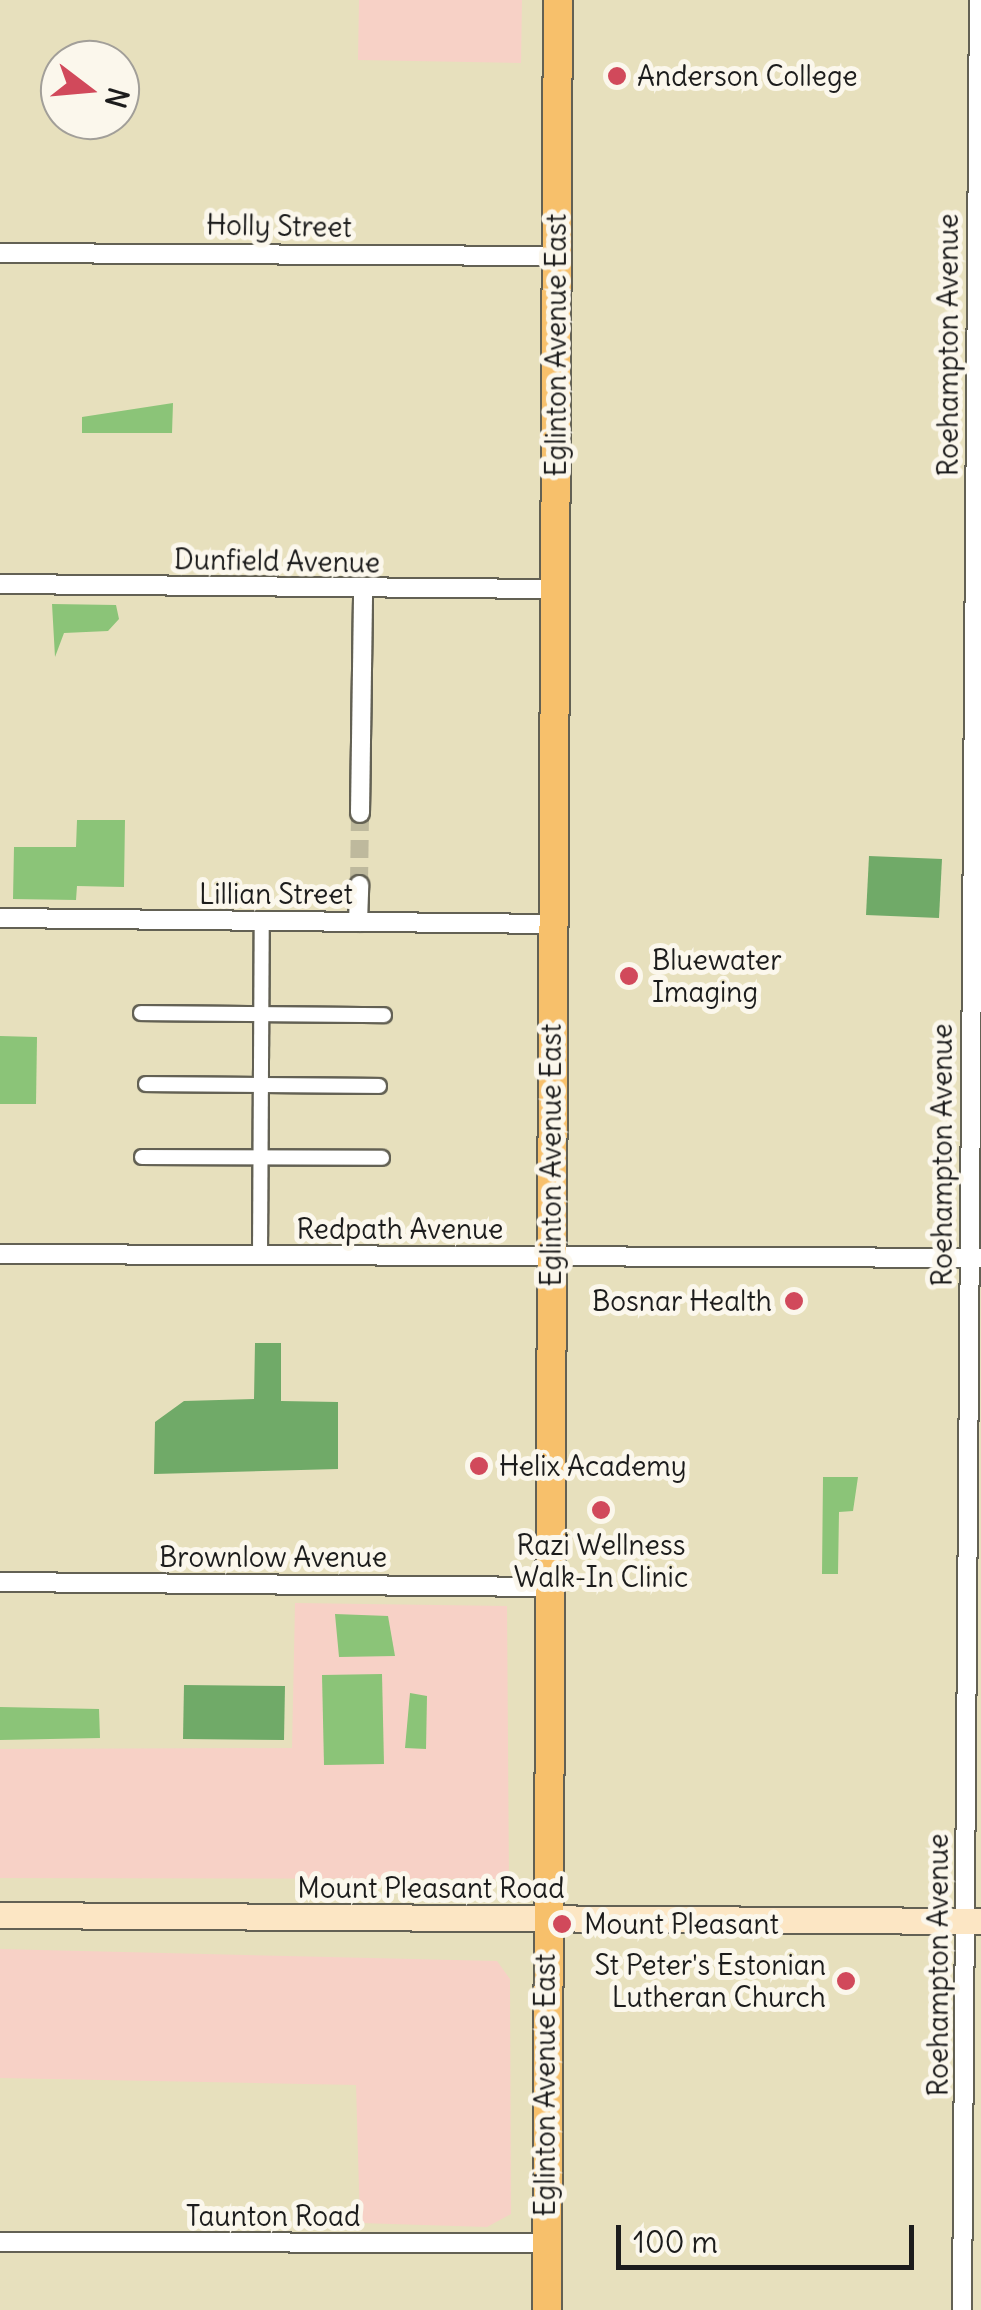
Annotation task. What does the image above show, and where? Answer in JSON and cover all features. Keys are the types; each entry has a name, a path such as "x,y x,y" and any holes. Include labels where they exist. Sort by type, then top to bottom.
{"main road":[{"name":"Eglinton Avenue East","path":"547,2310 546,1586 558,0"},
{"name":"Mount Pleasant Road","path":"0,1915 972,1921"}],"street":[{"name":"Roehampton Avenue","path":"962,2310 972,1921 979,0"},
{"name":"Holly Street","path":"0,253 557,256"},
{"name":"Dunfield Avenue","path":"0,584 554,590"},
{"path":"360,813 362,590"},
{"path":"358,922 359,884"},
{"name":"Lillian Street","path":"0,918 552,924"},
{"path":"260,1257 262,921"},
{"path":"141,1013 384,1015"},
{"path":"146,1084 379,1086"},
{"path":"142,1158 382,1158"},
{"name":"Redpath Avenue","path":"0,1254 975,1258"},
{"name":"Brownlow Avenue","path":"0,1582 546,1586"},
{"name":"Taunton Road","path":"0,2242 546,2244"}],"shaded area":[{"path":"359,0 522,0 521,63 358,60"},
{"path":"295,1603 507,1606 509,1879 0,1878 0,1749 292,1748"},
{"path":"0,1949 497,1961 510,1979 511,2214 487,2227 360,2223 356,2085 0,2078"}],"green space":[{"path":"173,403 172,433 82,433 82,417"},
{"path":"52,604 116,605 119,619 108,631 64,633 55,657"},
{"path":"77,820 125,820 124,887 77,886 76,900 13,899 14,847 76,847"},
{"path":"869,856 942,859 939,918 866,915"},
{"path":"0,1036 37,1037 36,1104 0,1104"},
{"path":"255,1343 281,1343 281,1401 338,1402 338,1469 154,1474 155,1422 184,1401 254,1399"},
{"path":"823,1477 858,1477 853,1511 839,1512 838,1574 822,1574"},
{"path":"335,1614 388,1616 395,1656 339,1657"},
{"path":"382,1674 384,1764 324,1765 322,1675"},
{"path":"184,1685 285,1686 284,1740 183,1739"},
{"path":"410,1693 427,1696 426,1749 405,1748"},
{"path":"0,1707 99,1709 100,1738 0,1740"}],"tunnel":[{"path":"359,885 360,813"}],"place":[{"name":"Anderson College","path":"617,76"},
{"name":"Bluewater Imaging","path":"629,976"},
{"name":"Bosnar Health","path":"794,1301"},
{"name":"Helix Academy","path":"479,1466"},
{"name":"Razi Wellness Walk-In Clinic","path":"601,1510"},
{"name":"Mount Pleasant","path":"562,1924"},
{"name":"St Peter's Estonian Lutheran Church","path":"846,1981"}]}
